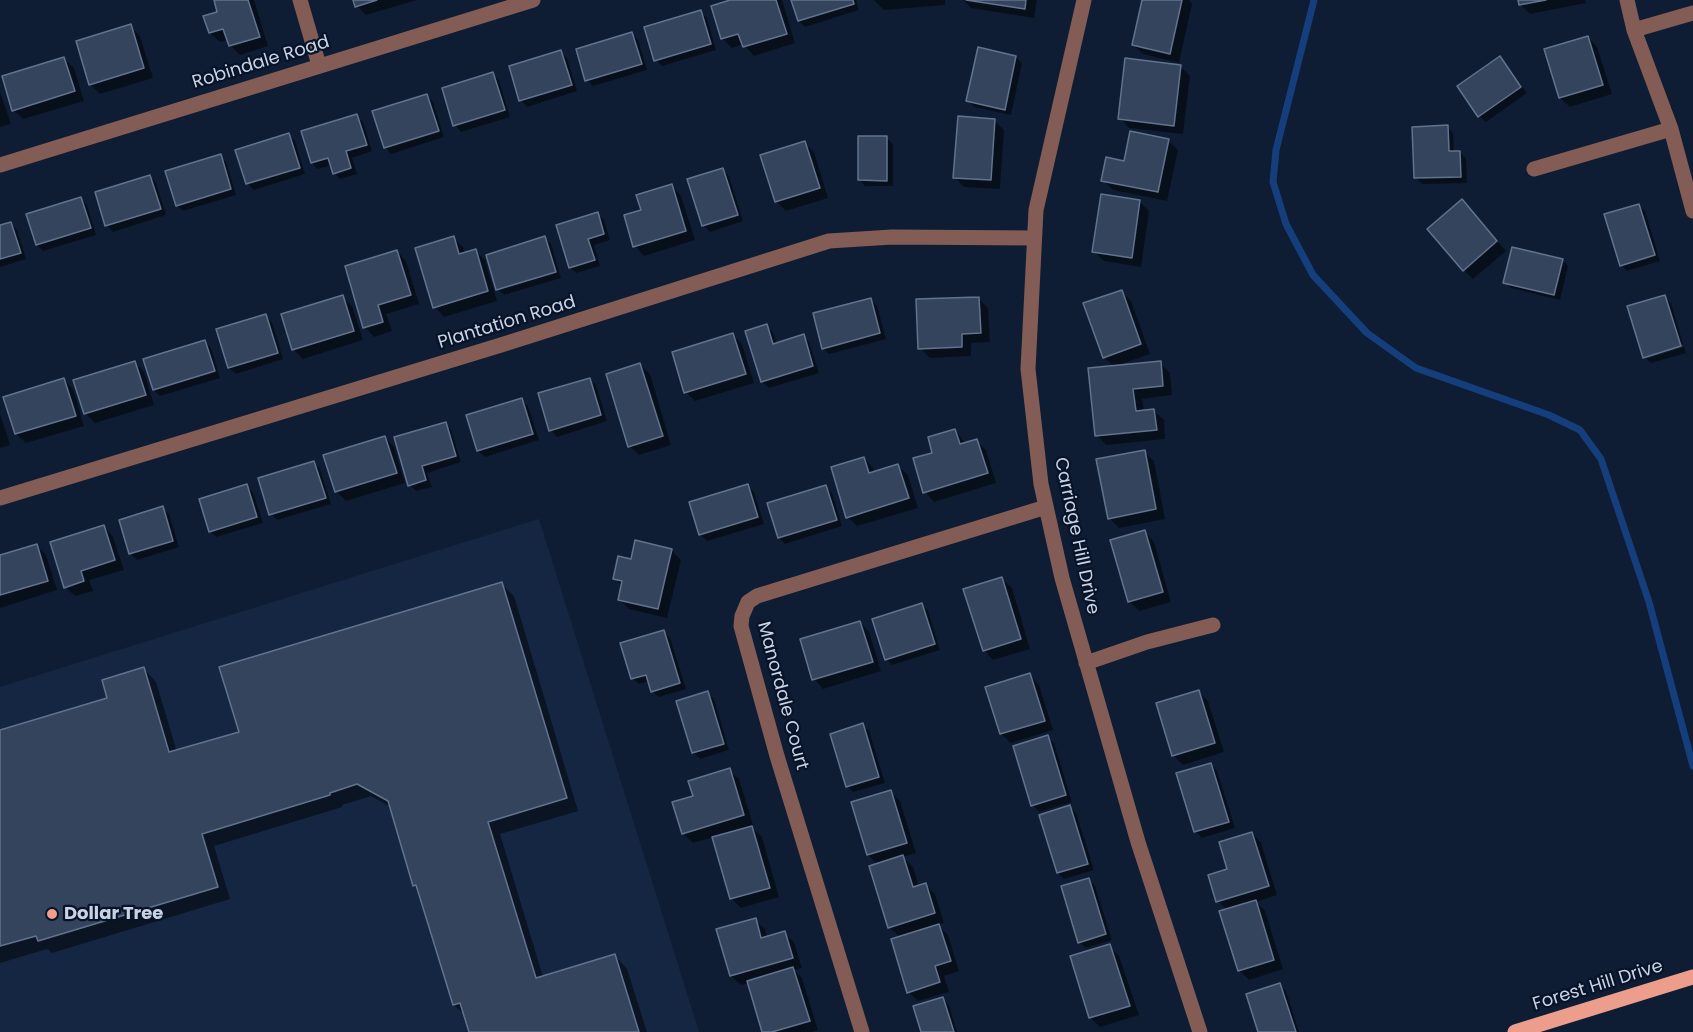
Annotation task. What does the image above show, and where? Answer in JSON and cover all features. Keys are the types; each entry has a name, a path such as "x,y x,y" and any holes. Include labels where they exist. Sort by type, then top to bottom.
{"main road":[{"name":"Forest Hill Drive","path":"1515,1032 1693,977"}],"street":[{"path":"300,0 319,65"},
{"name":"Robindale Road","path":"0,165 533,0"},
{"name":"Carriage Hill Drive","path":"1084,0 1036,210 1028,369 1041,484 1062,578 1138,842 1200,1032"},
{"path":"1627,0 1634,30 1671,129 1693,211"},
{"path":"1634,30 1693,13"},
{"path":"1534,169 1671,129"},
{"name":"Plantation Road","path":"0,498 501,345 830,241 892,237 1034,238"},
{"name":"Manordale Court","path":"862,1032 777,756 741,626 742,615 748,602 757,596 1046,507"},
{"path":"1086,663 1147,642 1213,625"}],"shaded area":[{"path":"539,519 699,1032 0,1032 0,687"}],"building":[{"path":"214,0 248,0 260,37 229,46 223,29 209,33 203,16 217,12"},
{"path":"353,0 377,0 355,7"},
{"path":"730,0 776,0 787,34 743,47 738,34 721,39 711,6"},
{"path":"791,0 853,0 854,4 798,21"},
{"path":"966,0 1026,0 1025,9"},
{"path":"1142,0 1182,0 1170,54 1132,45"},
{"path":"1518,0 1546,0 1519,5"},
{"path":"701,10 711,44 654,61 644,27"},
{"path":"131,24 144,68 89,85 76,41"},
{"path":"632,32 642,64 585,81 576,49"},
{"path":"1588,36 1603,85 1559,98 1544,49"},
{"path":"978,47 1016,56 1005,110 966,101"},
{"path":"561,50 572,85 519,101 509,66"},
{"path":"1500,56 1521,87 1478,117 1457,86"},
{"path":"64,57 75,91 12,111 2,76"},
{"path":"1125,58 1181,65 1174,126 1118,119"},
{"path":"493,72 505,110 453,126 442,88"},
{"path":"427,94 439,131 384,148 372,111"},
{"path":"357,114 367,145 346,151 351,168 333,174 328,158 311,163 301,131"},
{"path":"958,116 995,119 991,180 953,178"},
{"path":"1448,125 1449,151 1460,151 1461,177 1414,178 1412,127"},
{"path":"1130,131 1169,139 1158,192 1101,181 1106,157 1124,161"},
{"path":"289,133 300,168 246,184 235,150"},
{"path":"858,136 887,136 887,181 858,180"},
{"path":"805,141 820,188 775,202 760,155"},
{"path":"221,154 231,189 176,206 165,171"},
{"path":"723,168 738,215 702,226 687,179"},
{"path":"150,175 161,209 105,226 95,192"},
{"path":"672,184 686,231 633,247 624,215 641,210 636,195"},
{"path":"1101,194 1140,200 1132,258 1092,252"},
{"path":"81,197 91,228 36,245 26,214"},
{"path":"1462,199 1497,241 1463,271 1427,229"},
{"path":"1639,204 1655,255 1620,266 1604,214"},
{"path":"598,212 604,234 588,239 595,260 569,268 556,225"},
{"path":"11,222 21,253 0,259 0,225"},
{"path":"454,236 459,254 476,249 488,291 433,308 415,248"},
{"path":"545,236 556,272 496,290 486,255"},
{"path":"1512,247 1563,259 1554,295 1503,283"},
{"path":"397,250 411,295 378,305 383,322 363,328 345,266"},
{"path":"1122,290 1141,344 1103,358 1083,303"},
{"path":"343,295 354,331 292,350 281,314"},
{"path":"1665,295 1681,346 1643,358 1627,306"},
{"path":"979,297 981,333 962,334 962,347 918,349 916,299"},
{"path":"871,298 880,333 822,349 813,313"},
{"path":"266,314 278,353 228,368 216,329"},
{"path":"767,324 773,344 804,334 813,366 761,382 745,331"},
{"path":"733,333 746,374 684,393 672,352"},
{"path":"205,340 215,371 153,390 143,359"},
{"path":"135,361 146,395 84,414 73,380"},
{"path":"1161,361 1163,386 1133,389 1136,411 1154,409 1157,430 1095,436 1088,368"},
{"path":"640,363 663,436 628,447 606,374"},
{"path":"64,378 76,416 15,434 3,397"},
{"path":"590,378 601,415 549,431 538,393"},
{"path":"522,398 533,434 477,451 466,415"},
{"path":"446,422 456,456 422,466 426,480 408,486 394,437"},
{"path":"955,429 960,444 977,439 988,473 923,493 913,458 932,453 928,437"},
{"path":"385,436 397,473 335,492 323,455"},
{"path":"1145,450 1156,509 1108,519 1096,459"},
{"path":"864,457 869,473 898,464 909,498 846,518 831,467"},
{"path":"314,461 326,498 269,515 258,478"},
{"path":"247,484 257,517 209,532 199,499"},
{"path":"748,484 758,517 699,535 689,502"},
{"path":"826,485 837,520 778,538 767,503"},
{"path":"163,506 173,541 129,554 119,520"},
{"path":"104,525 115,560 81,571 84,581 64,588 50,542"},
{"path":"1145,530 1163,592 1128,602 1110,540"},
{"path":"635,540 672,549 658,609 618,600 622,581 613,579 618,556 631,559"},
{"path":"37,544 48,581 0,595 0,555"},
{"path":"1002,577 1021,639 983,651 963,589"},
{"path":"502,582 567,798 488,822 536,978 615,954 639,1032 469,1032 460,1003 453,1005 416,885 413,886 388,801 357,784 330,793 330,795 202,834 218,887 38,941 36,936 0,946 0,730 107,698 102,680 144,667 169,752 239,732 219,667"},
{"path":"922,603 935,644 885,660 872,619"},
{"path":"860,621 873,662 812,680 800,639"},
{"path":"664,630 680,683 651,692 646,675 631,679 620,643"},
{"path":"1030,673 1045,721 1000,734 985,687"},
{"path":"1199,690 1215,743 1172,756 1156,703"},
{"path":"708,691 724,744 692,753 676,701"},
{"path":"863,723 879,777 846,787 830,734"},
{"path":"1048,735 1066,795 1031,806 1013,746"},
{"path":"1211,763 1229,822 1194,832 1176,773"},
{"path":"730,768 744,815 682,834 672,802 693,796 688,781"},
{"path":"891,790 907,843 867,855 851,802"},
{"path":"1070,805 1088,864 1057,873 1039,815"},
{"path":"752,826 770,888 730,899 712,837"},
{"path":"1252,832 1269,886 1216,902 1208,875 1227,869 1219,842"},
{"path":"903,855 913,887 926,883 935,913 888,928 869,866"},
{"path":"1089,878 1106,934 1078,943 1061,886"},
{"path":"1256,900 1274,960 1238,971 1219,911"},
{"path":"756,918 761,938 785,931 793,958 730,976 716,929"},
{"path":"939,924 951,961 935,966 940,982 907,993 891,939"},
{"path":"1110,944 1130,1006 1089,1018 1070,956"},
{"path":"793,967 810,1021 772,1032 762,1032 747,981"},
{"path":"1280,983 1296,1032 1258,1032 1246,994"},
{"path":"943,997 954,1032 921,1032 913,1006"}],"waterway":[{"path":"1314,0 1276,150 1273,182 1286,224 1313,275 1367,333 1416,368 1549,415 1580,430 1601,459 1649,602 1693,766"}],"place":[{"name":"Dollar Tree","path":"52,914"}]}
